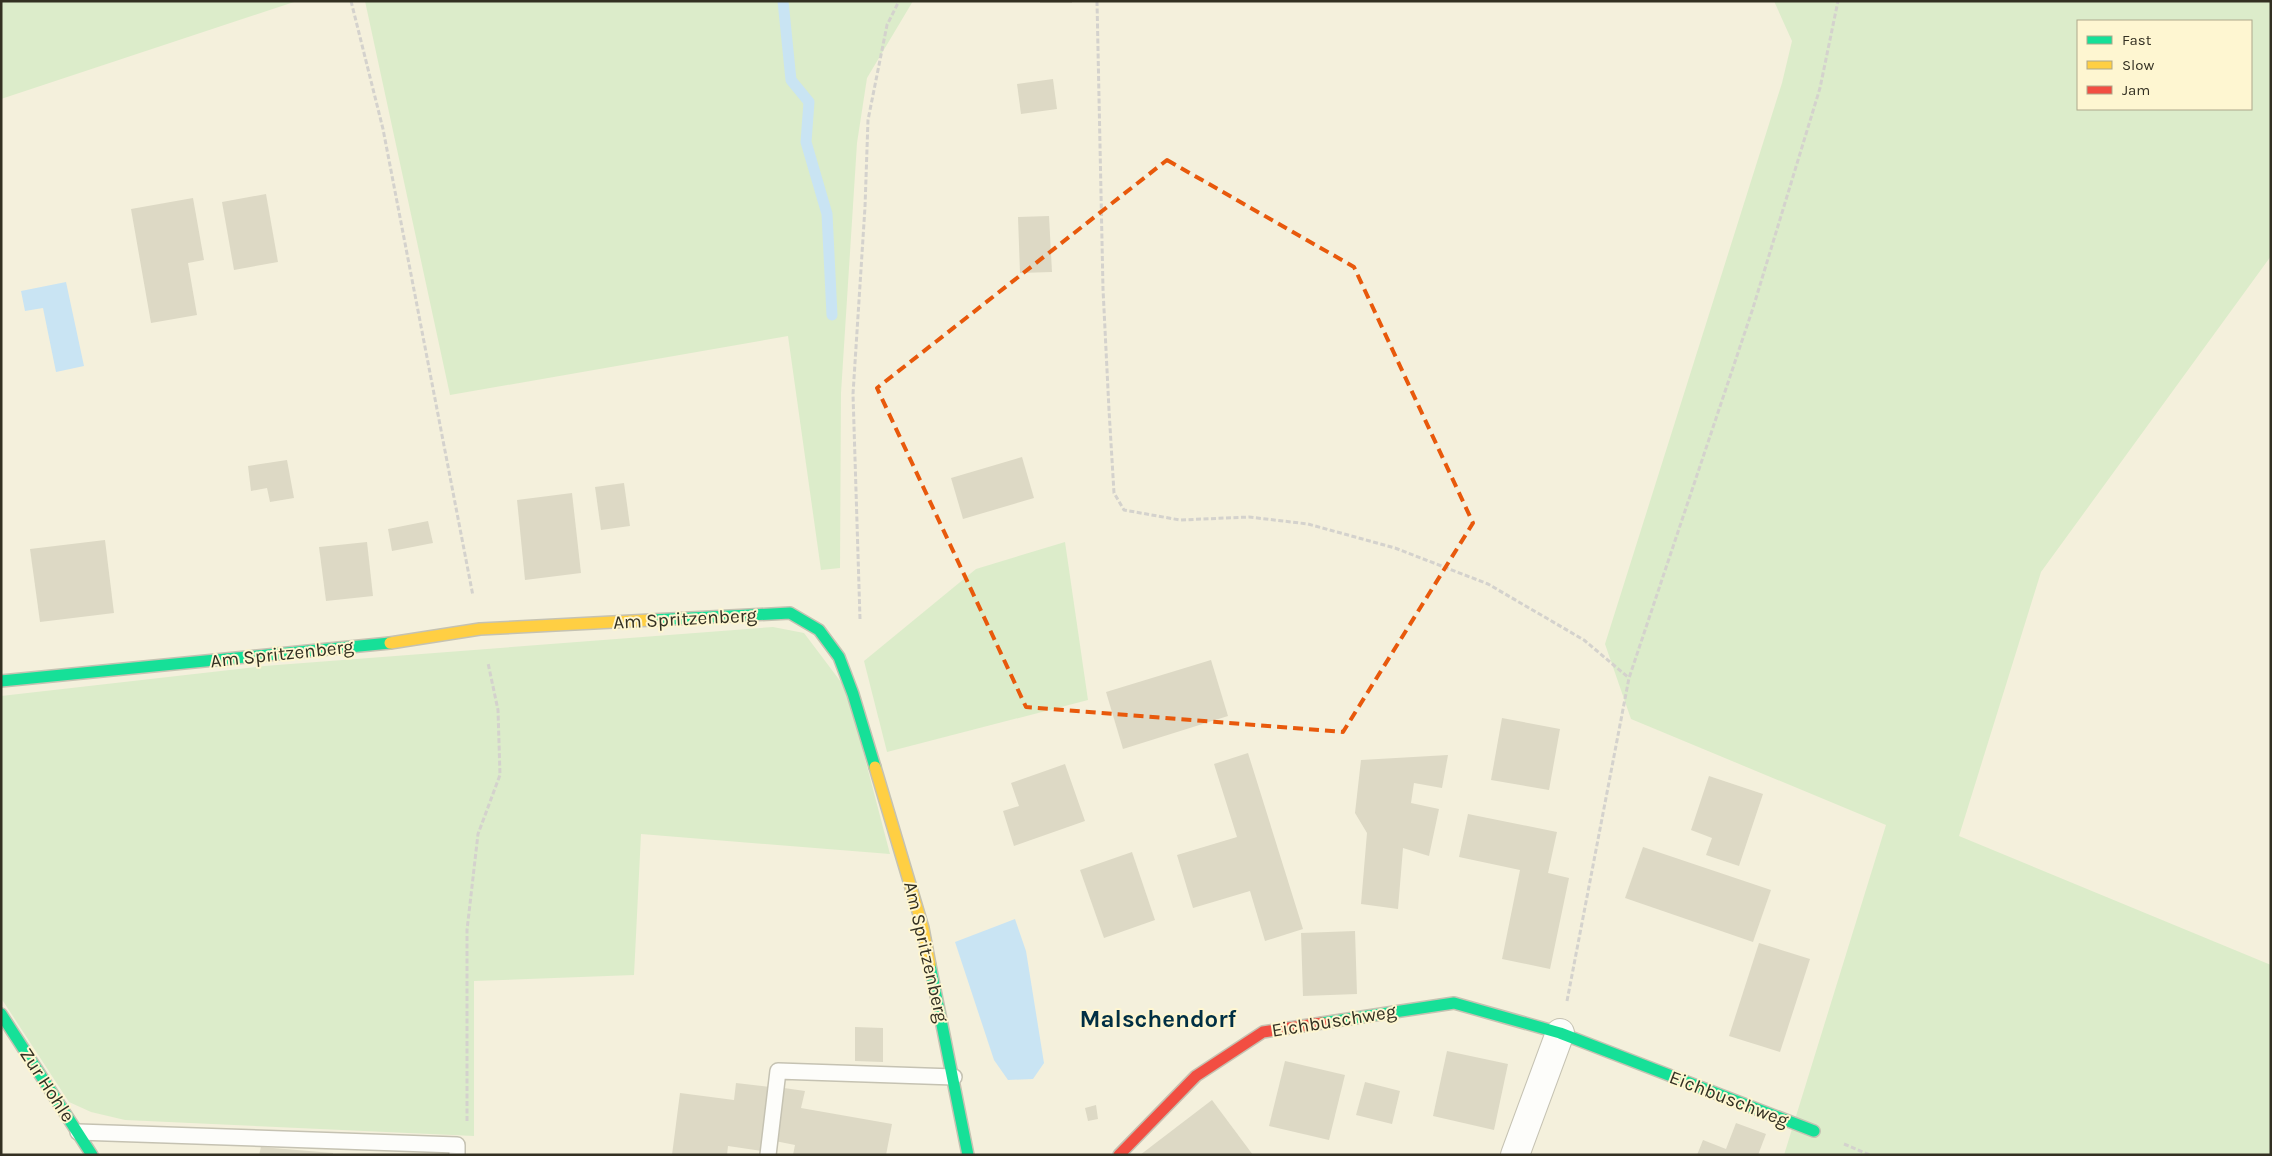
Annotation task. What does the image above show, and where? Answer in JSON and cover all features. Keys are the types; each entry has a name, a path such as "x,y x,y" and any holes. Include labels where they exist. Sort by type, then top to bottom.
{"street":[{"name":"Am Spritzenberg","path":"1,681 410,641 480,629 790,613 819,630 839,657 853,694 918,910 954,1077 968,1155"},
{"name":"Eichbuschweg","path":"1119,1155 1196,1076 1263,1032 1454,1003 1560,1034 1814,1131"},
{"name":"Zur Hohle","path":"1,1014 92,1155"},
{"path":"1515,1155 1560,1034"}],"lane":[{"path":"768,1155 778,1071 954,1077"},
{"path":"78,1132 457,1150"}],"path":[{"path":"352,1 383,129 439,412 463,551 498,710 500,775 478,834 467,930 468,1117 457,1150"},
{"path":"860,619 853,394 865,208 868,120 888,25 899,1"},
{"path":"1097,1 1103,289 1109,410 1114,493 1124,510 1180,520 1249,517 1308,524 1395,548 1488,584 1584,640 1629,678"},
{"path":"1560,1034 1629,678 1756,298 1820,88 1838,1"}],"highlighted area":[{"path":"1167,160 1354,267 1473,523 1343,732 1026,707 877,388"}],"green space":[{"path":"1,1 297,1 1,99"},
{"path":"365,1 913,1 867,78 857,143 841,393 840,568 821,570 788,336 450,395"},
{"path":"1774,1 2271,1 2271,256 2041,572 1959,836 2271,965 2271,1155 1784,1155 1886,825 1631,719 1605,644 1782,83 1792,41"},
{"path":"1065,542 1088,700 887,752 864,661 976,569"},
{"path":"773,627 804,633 847,690 890,854 641,834 634,975 474,981 474,1136 125,1120 91,1112 69,1102 1,998 1,696 264,666"}],"water":[{"path":"66,282 84,366 56,372 43,308 25,311 21,291"},
{"path":"1015,919 1026,951 1044,1063 1033,1079 1008,1080 994,1060 955,942"}],"building":[{"path":"1040,1 1072,1 1072,3 1040,3"},
{"path":"1053,79 1057,109 1021,114 1017,84"},
{"path":"266,194 278,262 234,270 222,202"},
{"path":"193,198 204,260 188,263 197,315 151,323 131,209"},
{"path":"1049,216 1052,272 1020,273 1018,217"},
{"path":"1022,457 1034,498 963,519 951,478"},
{"path":"287,460 294,498 270,502 267,488 251,491 248,466"},
{"path":"624,483 630,526 601,530 595,487"},
{"path":"572,493 581,573 525,580 517,500"},
{"path":"428,521 433,543 392,551 388,529"},
{"path":"105,540 114,613 40,622 30,549"},
{"path":"367,542 373,596 326,601 319,547"},
{"path":"1211,660 1228,716 1123,749 1106,692"},
{"path":"1502,718 1560,729 1549,790 1491,780"},
{"path":"1248,753 1303,929 1265,941 1250,891 1193,908 1177,855 1237,837 1214,764"},
{"path":"1448,755 1442,788 1414,783 1411,803 1439,809 1429,856 1403,848 1398,909 1361,904 1367,833 1355,813 1361,760"},
{"path":"1065,764 1085,821 1014,846 1003,811 1019,806 1011,783"},
{"path":"1709,776 1763,794 1739,866 1706,855 1712,838 1691,830"},
{"path":"1468,814 1557,832 1548,873 1569,878 1550,969 1502,959 1520,870 1459,857"},
{"path":"1643,847 1771,890 1753,942 1625,898"},
{"path":"1132,852 1155,920 1104,938 1080,870"},
{"path":"1355,931 1357,994 1303,996 1301,933"},
{"path":"1759,943 1810,959 1780,1052 1729,1036"},
{"path":"855,1027 883,1028 883,1062 855,1061"},
{"path":"1447,1051 1508,1064 1494,1130 1433,1116"},
{"path":"1285,1061 1345,1075 1329,1140 1269,1126"},
{"path":"1365,1082 1400,1091 1392,1124 1356,1115"},
{"path":"736,1083 770,1087 762,1151 728,1146 727,1155 672,1155 680,1093 734,1100"},
{"path":"784,1088 805,1091 801,1108 892,1124 886,1155 793,1155 795,1145 775,1141"},
{"path":"1212,1100 1253,1155 1140,1155"},
{"path":"1096,1105 1098,1119 1088,1121 1085,1108"},
{"path":"1736,1123 1766,1134 1758,1155 1697,1155 1703,1140 1726,1149"},
{"path":"261,1147 333,1153 333,1155 259,1155"}],"waterway":[{"path":"783,1 791,80 809,102 806,142 827,214 832,315"}],"traffic: fast":[{"path":"651,620 790,613 819,630 839,657 853,694 875,767"},
{"path":"1,681 390,643"},
{"path":"930,965 968,1155"},
{"path":"1322,1023 1454,1003 1560,1033 1814,1131"},
{"path":"1,1014 92,1155"}],"traffic: slow":[{"path":"390,643 480,629 651,620"},
{"path":"875,767 923,928 930,965"}],"traffic: jam":[{"path":"1119,1155 1196,1076 1263,1032 1322,1023"}],"district":[{"name":"Malschendorf","path":"1158,1019"}]}
